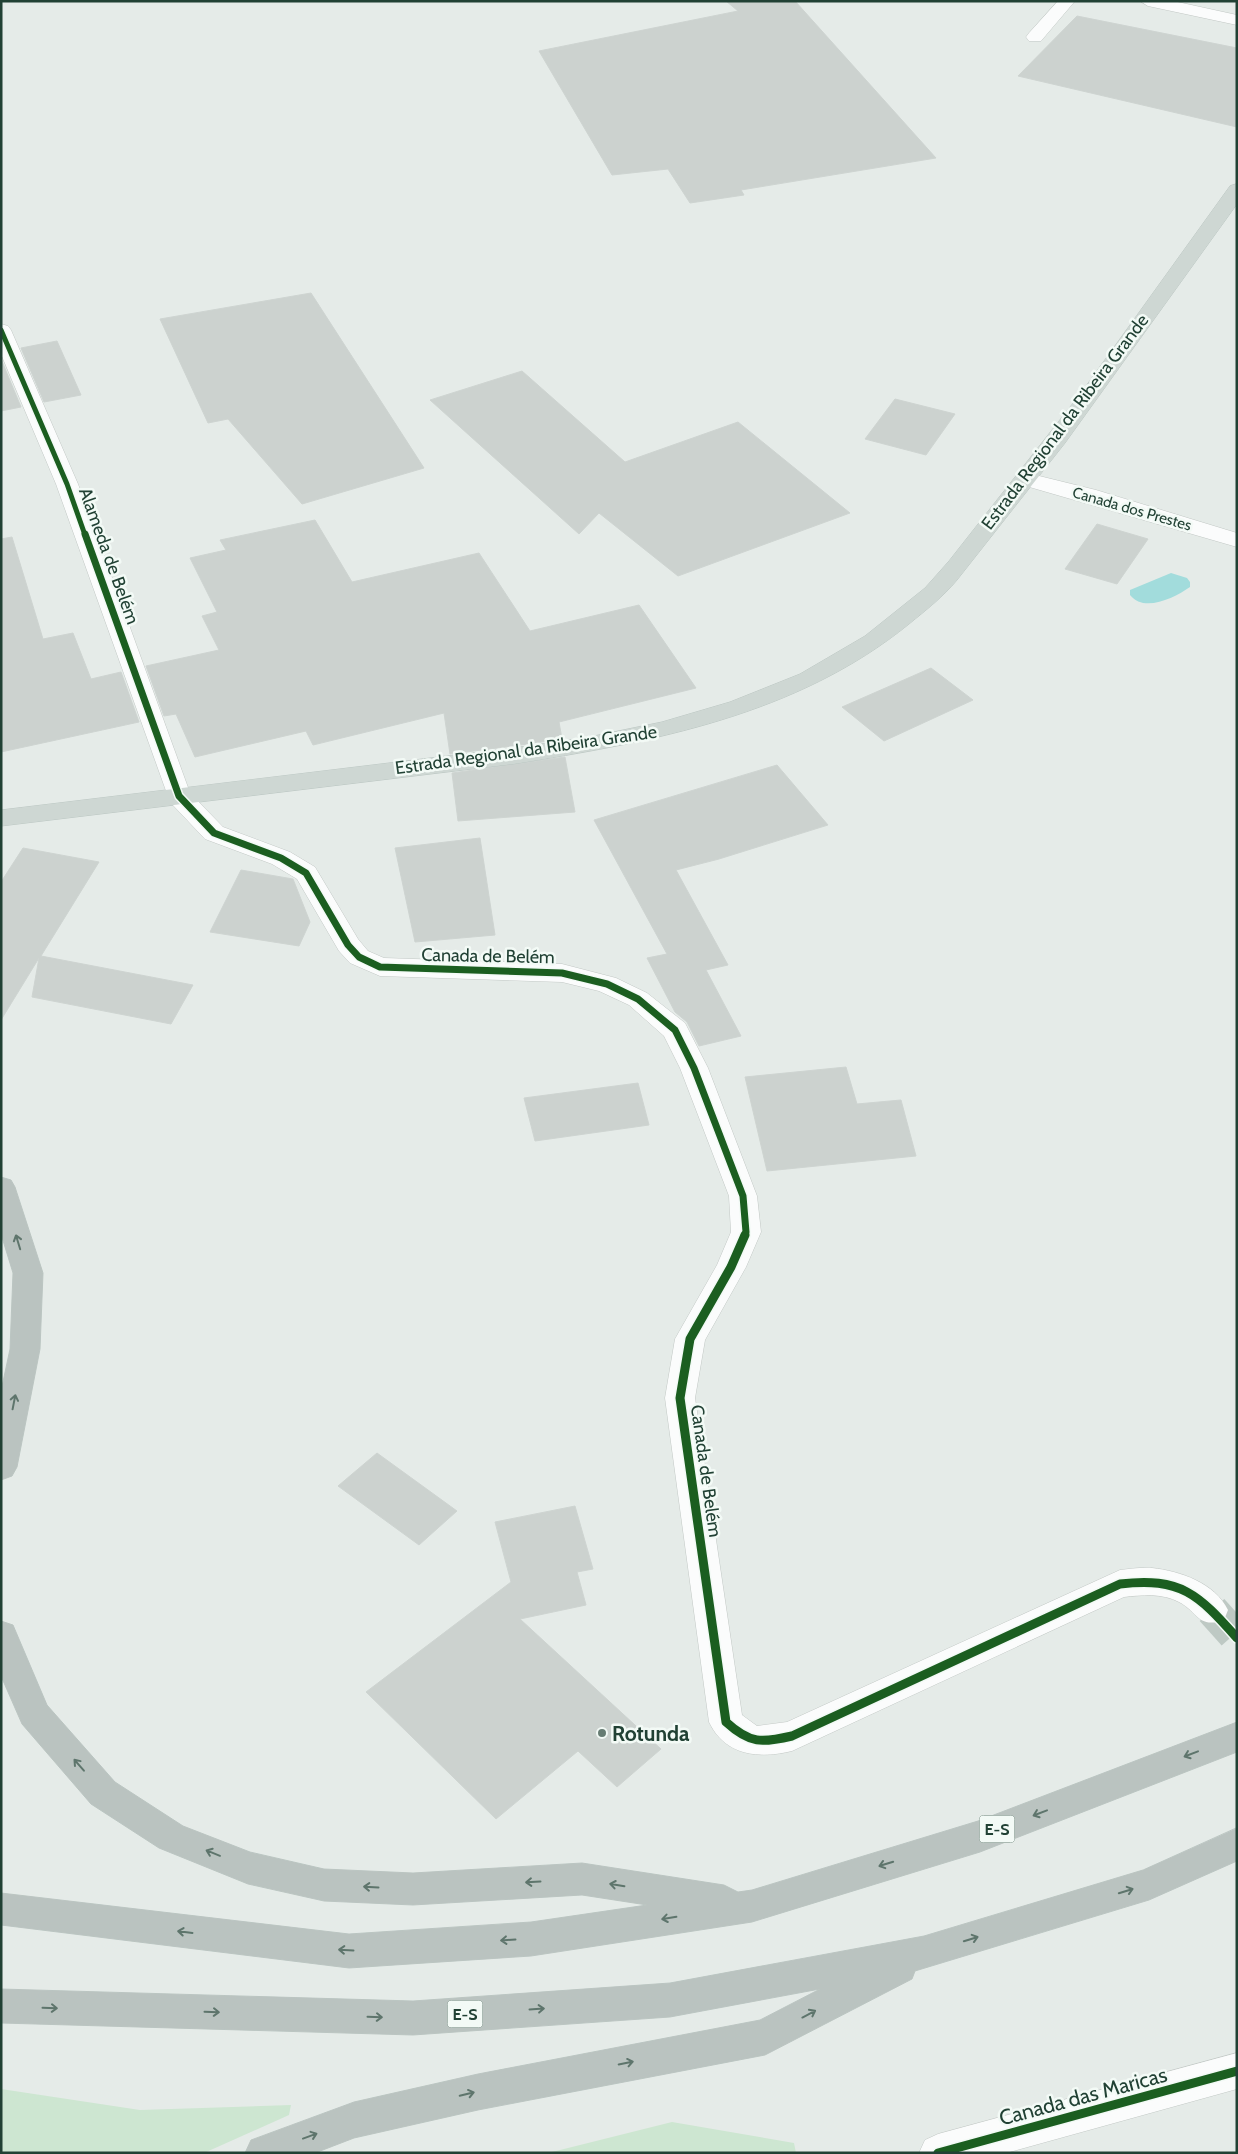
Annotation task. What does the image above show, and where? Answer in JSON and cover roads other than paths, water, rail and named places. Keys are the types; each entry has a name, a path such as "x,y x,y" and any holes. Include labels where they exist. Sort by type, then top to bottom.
{"highway":[{"path":"1,1187 28,1273 25,1349 1,1467"},
{"path":"1,1635 34,1714 103,1793 171,1837 248,1868 324,1885 413,1889 582,1879 752,1906"},
{"name":"E-S","path":"1,1909 349,1951 531,1939 752,1906 980,1836 1237,1737"},
{"name":"E-S","path":"1,2006 414,2018 670,2000 924,1954 1149,1884 1237,1844"},
{"path":"264,2153 364,2118 478,2092 766,2036 924,1954"}],"main road":[{"name":"Estrada Regional da Ribeira Grande","path":"1,818 529,754 657,732 741,706 792,686 848,657 896,625 935,591 1027,479 1237,190"}],"street":[{"path":"1035,37 1067,1"},
{"path":"1148,1 1237,20"},
{"name":"Alameda de Belém","path":"1,330 68,484 179,796"},
{"name":"Canada dos Prestes","path":"1027,479 1088,495 1237,540"},
{"name":"Canada de Belém","path":"179,796 214,833 281,858 306,873 348,945 359,957 380,967 562,973 607,984 638,999 675,1030 694,1068 743,1196 746,1232 731,1267 690,1339 680,1398 726,1722 742,1737 765,1743 792,1736 1120,1584 1152,1580 1189,1592 1212,1610"},
{"name":"Canada das Maricas","path":"938,2153 1237,2071"}],"water":[{"path":"1171,573 1187,578 1190,582 1190,587 1159,602 1143,603 1130,595 1130,590"}],"tunnel":[{"path":"1212,1610 1237,1638"}],"place":[{"name":"Rotunda","path":"602,1733"}]}
